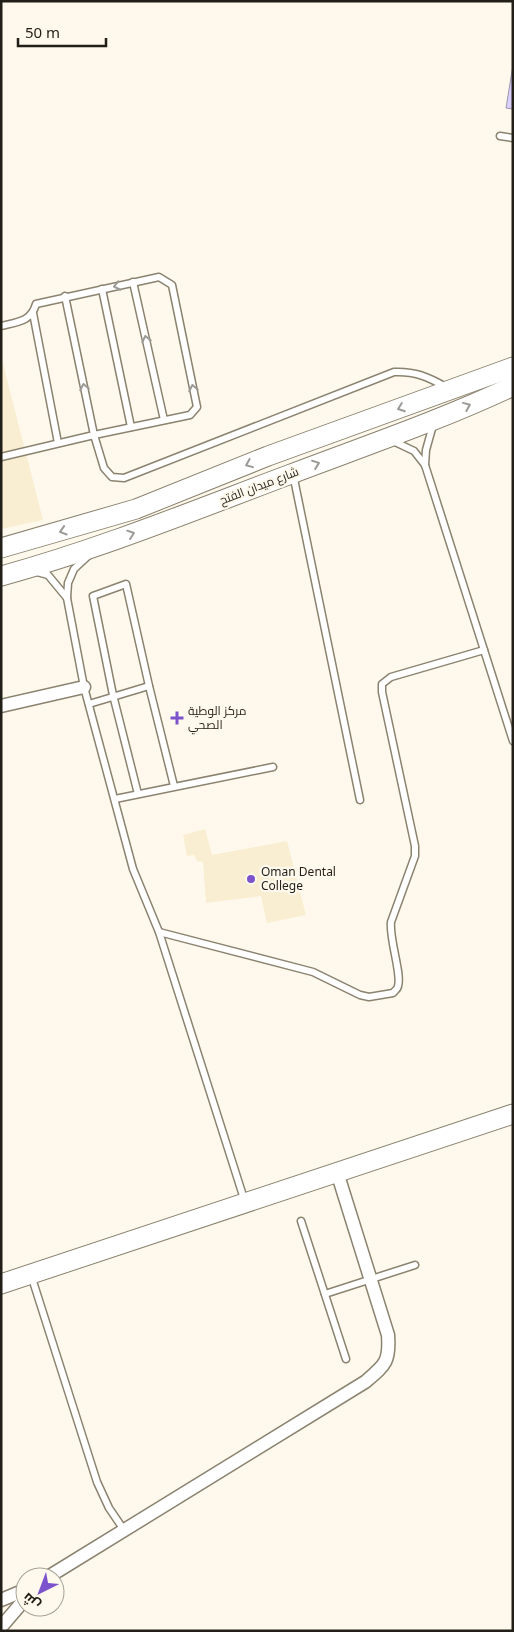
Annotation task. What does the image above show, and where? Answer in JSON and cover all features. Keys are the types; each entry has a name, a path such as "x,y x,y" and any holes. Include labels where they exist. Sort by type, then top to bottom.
{"main road":[{"path":"488,377 513,356"},
{"name":"شارع ميدان الفتح","path":"1,548 136,509 268,456 513,368"},
{"name":"شارع ميدان الفتح","path":"1,576 104,543 293,473 513,386"},
{"path":"1,1284 513,1114"}],"street":[{"path":"1,706 84,688"},
{"path":"64,1567 365,1382 383,1367 389,1354 388,1334 337,1172"},
{"path":"1,1600 15,1594"},
{"path":"1,1628 15,1611"}],"lane":[{"path":"500,136 513,138"},
{"path":"1,457 190,415 197,407 172,285 159,277 65,296 36,304 34,313 58,443"},
{"path":"133,282 164,420"},
{"path":"102,289 131,427"},
{"path":"65,296 94,435 104,468 112,478 124,478 394,372 410,371 427,376 451,390"},
{"path":"1,326 26,320 34,313"},
{"path":"425,465 430,431 436,418"},
{"path":"385,438 414,451 425,465 513,741"},
{"path":"293,473 360,800"},
{"path":"104,543 74,569 68,583 67,598 84,688 133,869 158,932 245,1203"},
{"path":"21,570 48,575 67,598"},
{"path":"138,794 113,695 94,596 126,584 148,686 174,786"},
{"path":"158,932 298,970 313,972 360,995 369,997 393,993 398,986 398,977 389,933 390,922 415,856 415,846 382,692 382,684 391,677 484,650"},
{"path":"89,704 113,695 148,686"},
{"path":"115,799 273,767"},
{"path":"301,1221 346,1359"},
{"path":"325,1294 371,1281 415,1265"},
{"path":"30,1274 97,1482 109,1508 124,1530"}],"shaded area":[{"path":"1,356 43,520 1,529"},
{"name":"Oman Dental College","path":"205,829 212,855 287,841 306,915 267,923 261,896 206,903 203,862 197,861 194,855 187,856 183,835"}],"building":[{"path":"513,65 513,109 506,108"}],"place":[{"name":"مركز الوطية الصحي","path":"177,718"},
{"name":"Oman Dental College","path":"251,879"}]}
